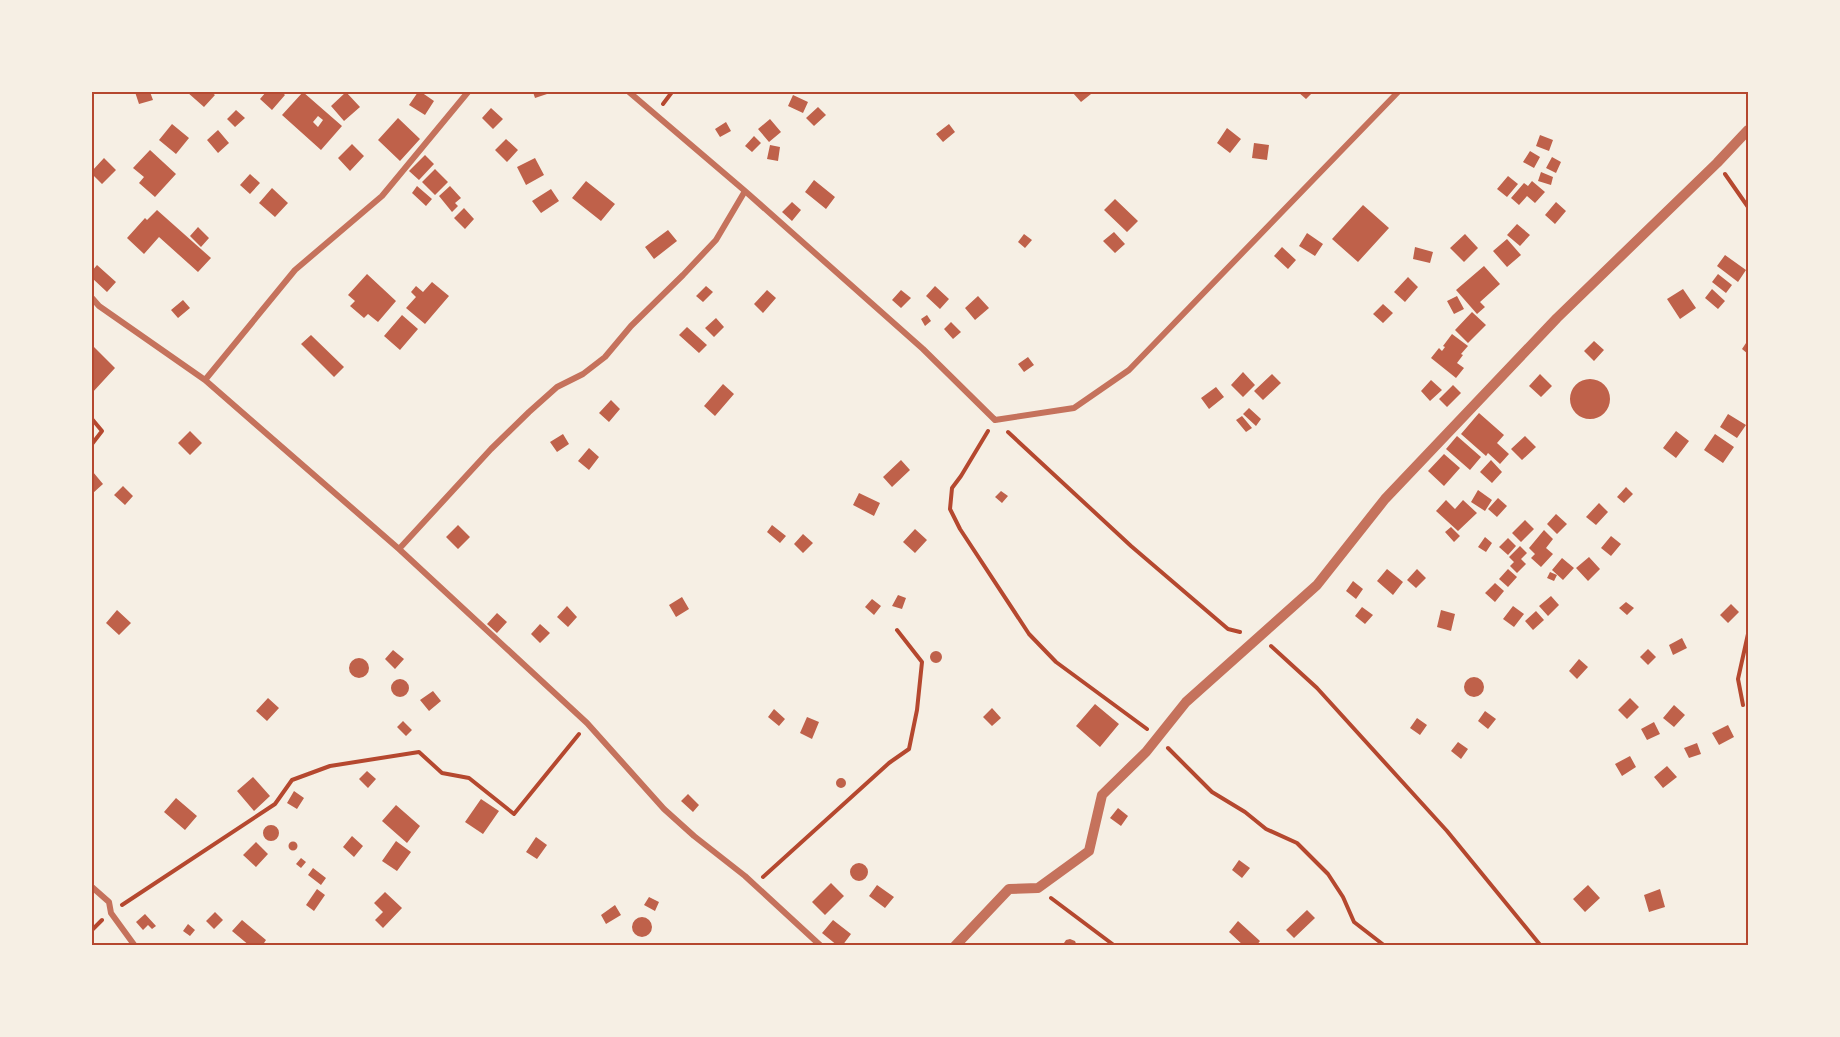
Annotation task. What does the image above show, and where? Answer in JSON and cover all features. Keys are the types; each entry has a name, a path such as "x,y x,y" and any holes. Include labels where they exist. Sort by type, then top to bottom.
{"street":[{"path":"205,380 295,270 382,196 468,92"},
{"path":"629,92 745,191 923,349 995,420 1074,408 1129,370 1398,92"},
{"path":"955,945 1009,889 1038,888 1089,851 1102,795 1146,752 1186,702 1317,585 1385,499 1557,318 1718,163 1749,130"},
{"path":"399,549 529,412 556,387 583,374 605,357 645,312 716,240 745,191"},
{"path":"92,298 99,306 205,380 399,549 587,723 664,809 755,885 821,945"},
{"path":"92,887 109,902 111,913 135,945"}],"path":[{"path":"1718,163 1749,207"},
{"path":"92,419 102,431 92,444"},
{"path":"1385,945 1354,922 1343,897 1328,874 1297,843 1266,829 1245,812 1212,792 1158,737 1056,662 1029,634 960,529 950,509 952,488 995,420 1131,546 1228,629 1260,636 1317,688 1448,831 1541,945"},
{"path":"755,885 889,764 909,749 917,710 922,662 897,630"},
{"path":"1743,705 1738,679 1749,634"},
{"path":"111,913 275,804 292,780 330,766 419,752 442,773 469,778 514,814 587,723"},
{"path":"1038,888 1115,945"}],"building":[{"path":"135,92 150,92 153,100 139,104"},
{"path":"187,92 211,92 215,95 204,107"},
{"path":"266,92 282,92 285,95 272,110 260,99"},
{"path":"303,92 342,126 321,150 282,115","holes":["318,116 323,120 318,127 313,122"]},
{"path":"346,92 360,107 344,121 331,106"},
{"path":"418,92 434,101 425,115 409,105"},
{"path":"533,92 546,92 547,94 535,98"},
{"path":"1074,92 1089,92 1091,94 1081,102"},
{"path":"1298,92 1313,92 1306,99"},
{"path":"793,95 808,102 803,113 788,106"},
{"path":"818,107 826,115 814,126 806,118"},
{"path":"491,108 503,119 493,129 482,118"},
{"path":"236,110 245,118 235,127 227,119"},
{"path":"398,118 420,139 400,161 378,140"},
{"path":"770,119 781,132 769,142 758,129"},
{"path":"726,122 731,131 720,137 715,129"},
{"path":"172,124 189,138 176,154 159,140"},
{"path":"949,124 955,132 943,142 936,134"},
{"path":"1227,128 1241,139 1230,153 1217,143"},
{"path":"218,130 229,143 218,153 207,140"},
{"path":"1540,135 1553,140 1549,151 1536,146"},
{"path":"754,136 761,143 752,152 745,146"},
{"path":"506,139 518,150 507,162 495,150"},
{"path":"1254,143 1269,145 1267,160 1252,158"},
{"path":"352,144 364,156 350,171 338,158"},
{"path":"770,145 780,147 778,161 767,159"},
{"path":"150,150 176,174 155,197 139,183 144,177 133,168"},
{"path":"1530,151 1540,157 1534,168 1523,162"},
{"path":"425,155 434,164 419,180 409,171"},
{"path":"1552,157 1561,162 1556,173 1546,168"},
{"path":"104,158 116,170 102,184 92,174 92,171"},
{"path":"535,158 544,175 526,185 517,167"},
{"path":"435,169 448,182 435,195 422,182"},
{"path":"1541,172 1553,177 1551,185 1538,181"},
{"path":"250,174 260,183 250,194 240,185"},
{"path":"1508,176 1518,184 1507,197 1497,189"},
{"path":"814,180 835,197 826,209 805,192"},
{"path":"586,181 615,204 601,221 572,198"},
{"path":"1532,181 1545,192 1535,203 1527,196 1519,205 1511,198 1524,183 1528,186"},
{"path":"417,186 432,199 426,206 412,193"},
{"path":"450,186 461,198 455,203 458,206 452,212 439,196"},
{"path":"272,188 288,203 275,217 259,203"},
{"path":"551,189 559,201 541,213 532,201"},
{"path":"1115,199 1138,221 1127,232 1104,210"},
{"path":"792,202 801,210 792,221 782,212"},
{"path":"1556,202 1566,211 1555,224 1545,215"},
{"path":"1363,205 1389,228 1358,262 1332,239"},
{"path":"464,208 474,219 465,229 454,218"},
{"path":"157,210 211,258 198,272 159,237 144,254 127,238 145,218 147,220"},
{"path":"1517,224 1530,235 1520,246 1507,235"},
{"path":"198,227 209,238 201,247 190,236"},
{"path":"668,230 677,241 654,259 645,247"},
{"path":"1114,232 1125,244 1115,253 1103,241"},
{"path":"1307,233 1323,244 1315,256 1299,246"},
{"path":"1024,234 1032,240 1025,248 1018,242"},
{"path":"1465,234 1478,248 1464,262 1450,248"},
{"path":"1507,239 1521,255 1507,267 1493,251"},
{"path":"1282,247 1296,260 1288,269 1274,256"},
{"path":"1415,247 1433,252 1430,263 1413,259"},
{"path":"1725,255 1746,270 1738,282 1717,266"},
{"path":"97,265 116,282 107,292 92,278 92,271"},
{"path":"1484,266 1500,284 1480,302 1485,307 1477,314 1456,290"},
{"path":"367,274 396,301 378,322 368,314 364,318 350,306 355,301 348,295"},
{"path":"1718,274 1732,285 1726,293 1712,282"},
{"path":"1408,277 1418,287 1405,302 1394,292"},
{"path":"432,282 449,296 425,324 406,308 416,297 411,292 416,286 423,292"},
{"path":"706,286 713,292 703,302 696,296"},
{"path":"935,286 949,299 940,309 926,296"},
{"path":"1683,289 1696,308 1680,319 1667,299"},
{"path":"1712,289 1725,301 1718,309 1705,298"},
{"path":"767,290 776,298 763,313 754,304"},
{"path":"901,290 911,298 901,308 892,300"},
{"path":"978,296 989,308 975,320 965,308"},
{"path":"1457,296 1464,309 1454,314 1447,301"},
{"path":"183,300 190,308 178,318 171,310"},
{"path":"1383,304 1393,313 1383,323 1373,314"},
{"path":"1472,312 1486,325 1468,343 1455,330"},
{"path":"402,315 418,329 400,350 384,336"},
{"path":"927,315 931,321 925,326 921,319"},
{"path":"716,318 724,327 714,337 705,328"},
{"path":"951,322 961,332 953,339 944,329"},
{"path":"687,327 707,345 699,353 679,335"},
{"path":"1452,334 1468,346 1457,363 1464,368 1456,378 1431,358 1439,348 1442,351"},
{"path":"311,335 344,367 334,377 301,344"},
{"path":"1748,340 1748,354 1742,349"},
{"path":"1594,341 1604,350 1594,361 1584,351"},
{"path":"93,346 115,368 92,393 92,348"},
{"path":"1028,357 1034,365 1024,372 1018,364"},
{"path":"1243,372 1255,385 1243,397 1231,385"},
{"path":"1272,374 1281,383 1263,400 1254,391"},
{"path":"1540,374 1552,386 1541,397 1529,386"},
{"path":"1590,379 1604,385 1610,399 1604,413 1590,419 1576,413 1570,399 1576,385"},
{"path":"1431,380 1442,390 1430,401 1421,391"},
{"path":"723,384 734,394 715,416 704,406"},
{"path":"1453,385 1461,393 1447,407 1439,399"},
{"path":"1216,387 1224,397 1209,409 1201,398"},
{"path":"611,400 620,409 609,422 599,413"},
{"path":"1249,408 1261,419 1256,426 1243,414"},
{"path":"1479,413 1504,435 1497,443 1509,454 1500,464 1488,453 1486,456 1461,434"},
{"path":"1728,414 1746,425 1737,438 1720,427"},
{"path":"1242,416 1252,428 1246,432 1236,420"},
{"path":"190,431 202,443 190,455 178,443"},
{"path":"1676,431 1689,441 1676,458 1663,448"},
{"path":"563,434 569,444 557,452 550,442"},
{"path":"1715,434 1734,447 1723,463 1704,450"},
{"path":"1457,436 1481,457 1470,470 1446,449"},
{"path":"1525,436 1536,447 1522,460 1511,449"},
{"path":"589,448 599,457 589,470 578,461"},
{"path":"1444,454 1460,468 1444,486 1428,471"},
{"path":"901,460 910,470 892,487 883,477"},
{"path":"1491,460 1502,472 1492,483 1480,472"},
{"path":"93,472 103,484 93,493 92,491"},
{"path":"123,486 133,496 125,505 114,495"},
{"path":"1626,487 1633,494 1624,503 1617,497"},
{"path":"1478,490 1492,500 1485,511 1471,502"},
{"path":"1001,491 1008,496 1002,503 995,497"},
{"path":"859,493 880,503 874,516 853,505"},
{"path":"1498,498 1507,506 1497,517 1488,509"},
{"path":"1446,500 1455,509 1463,500 1477,513 1458,531 1436,511"},
{"path":"1599,503 1608,512 1596,525 1586,517"},
{"path":"1556,514 1567,524 1557,534 1547,524"},
{"path":"1525,520 1534,529 1521,542 1512,533"},
{"path":"458,525 470,537 458,549 446,537"},
{"path":"772,525 786,536 780,543 767,532"},
{"path":"1451,527 1460,536 1454,542 1445,532"},
{"path":"915,529 927,540 915,553 903,542"},
{"path":"1544,530 1553,539 1546,548 1553,554 1541,567 1531,558 1535,554 1529,548"},
{"path":"803,534 813,543 803,553 794,544"},
{"path":"1611,536 1621,544 1611,556 1601,548"},
{"path":"1485,537 1492,543 1486,552 1478,547"},
{"path":"1508,538 1516,546 1508,555 1499,547"},
{"path":"1520,546 1527,553 1521,559 1526,564 1517,573 1510,566 1514,562 1509,557"},
{"path":"1589,557 1600,569 1588,581 1576,568"},
{"path":"1562,558 1574,568 1563,580 1552,570"},
{"path":"1387,569 1403,582 1393,595 1377,581"},
{"path":"1417,569 1426,578 1416,588 1407,580"},
{"path":"1508,569 1517,577 1508,587 1499,579"},
{"path":"1550,572 1557,575 1554,581 1547,578"},
{"path":"1353,581 1363,589 1356,599 1346,591"},
{"path":"1495,583 1504,591 1495,602 1485,593"},
{"path":"898,595 906,598 902,609 892,606"},
{"path":"1551,596 1559,605 1548,616 1539,606"},
{"path":"682,597 689,609 676,617 669,605"},
{"path":"872,599 881,606 874,615 865,607"},
{"path":"1626,602 1634,608 1627,615 1619,608"},
{"path":"1731,604 1739,612 1728,623 1720,615"},
{"path":"567,606 577,617 568,627 557,617"},
{"path":"1513,606 1524,614 1514,627 1503,619"},
{"path":"1362,607 1373,615 1365,624 1355,616"},
{"path":"117,610 131,623 119,635 106,623"},
{"path":"1441,610 1455,614 1451,631 1437,627"},
{"path":"1536,611 1544,620 1533,630 1525,621"},
{"path":"497,613 507,622 497,633 487,624"},
{"path":"540,624 550,633 540,643 531,634"},
{"path":"1682,638 1687,648 1673,655 1669,645"},
{"path":"1648,649 1656,657 1648,665 1640,657"},
{"path":"393,650 404,659 395,669 385,659"},
{"path":"938,651 942,657 938,663 934,663 930,655"},
{"path":"359,658 366,661 369,668 366,675 359,678 352,675 349,668 352,661"},
{"path":"1579,659 1588,667 1577,679 1569,671"},
{"path":"1470,677 1478,677 1484,683 1484,691 1478,697 1470,697 1464,691 1464,683"},
{"path":"400,679 406,682 409,688 406,694 400,697 394,694 391,688 394,682"},
{"path":"433,691 441,701 429,711 420,700"},
{"path":"268,698 279,708 267,721 256,711"},
{"path":"1630,698 1639,707 1627,719 1618,710"},
{"path":"1095,704 1119,724 1100,747 1076,726"},
{"path":"1674,705 1685,715 1674,727 1663,718"},
{"path":"992,708 1001,718 992,726 983,717"},
{"path":"774,709 785,719 779,726 768,717"},
{"path":"1485,711 1496,719 1488,729 1478,721"},
{"path":"807,717 819,722 812,739 800,733"},
{"path":"1417,718 1427,725 1420,735 1410,728"},
{"path":"403,721 412,730 406,736 397,727"},
{"path":"1654,722 1660,734 1647,740 1641,729"},
{"path":"1728,725 1734,737 1719,745 1712,733"},
{"path":"1458,742 1468,749 1461,759 1451,751"},
{"path":"1697,743 1701,754 1689,758 1684,748"},
{"path":"1630,756 1636,767 1622,776 1615,764"},
{"path":"1667,766 1677,777 1663,788 1654,777"},
{"path":"367,771 376,779 368,788 359,779"},
{"path":"253,777 270,796 254,811 237,791"},
{"path":"841,778 845,779 845,787 841,788 837,787 836,783 837,779"},
{"path":"294,791 304,798 297,809 287,803"},
{"path":"688,794 699,805 693,812 681,801"},
{"path":"176,798 197,816 185,830 164,812"},
{"path":"481,799 499,811 483,834 465,822"},
{"path":"396,805 420,826 407,843 382,821"},
{"path":"1118,808 1128,816 1121,826 1110,818"},
{"path":"271,825 279,833 271,841 263,833"},
{"path":"352,836 363,846 354,857 343,847"},
{"path":"536,837 547,845 537,859 526,852"},
{"path":"396,841 411,852 397,871 382,861"},
{"path":"256,842 268,854 256,867 243,855"},
{"path":"293,842 297,846 293,850 289,846"},
{"path":"301,858 306,862 301,868 296,864"},
{"path":"1239,860 1250,868 1242,878 1232,870"},
{"path":"859,863 865,866 868,872 865,878 859,881 853,878 850,872 853,866"},
{"path":"313,868 326,878 321,885 308,875"},
{"path":"831,883 844,896 825,915 812,902"},
{"path":"877,885 894,897 885,908 869,896"},
{"path":"1588,885 1600,898 1585,912 1573,899"},
{"path":"317,889 325,895 314,911 306,905"},
{"path":"1660,889 1665,907 1649,912 1644,895"},
{"path":"385,892 402,908 383,928 375,920 383,912 374,903"},
{"path":"649,897 659,902 655,911 644,905"},
{"path":"615,905 621,915 606,924 601,915"},
{"path":"1307,910 1315,918 1294,938 1286,930"},
{"path":"215,912 223,920 214,929 206,921"},
{"path":"145,914 156,926 152,929 148,925 143,930 136,922"},
{"path":"642,917 649,920 652,927 649,934 642,937 635,934 632,927 635,920"},
{"path":"242,920 266,940 262,946 250,946 232,931"},
{"path":"833,920 851,934 842,946 838,946 822,933"},
{"path":"1238,921 1260,941 1256,946 1244,946 1229,932"},
{"path":"188,924 195,930 190,936 183,931"},
{"path":"1066,940 1075,941 1077,946 1062,946"}]}
